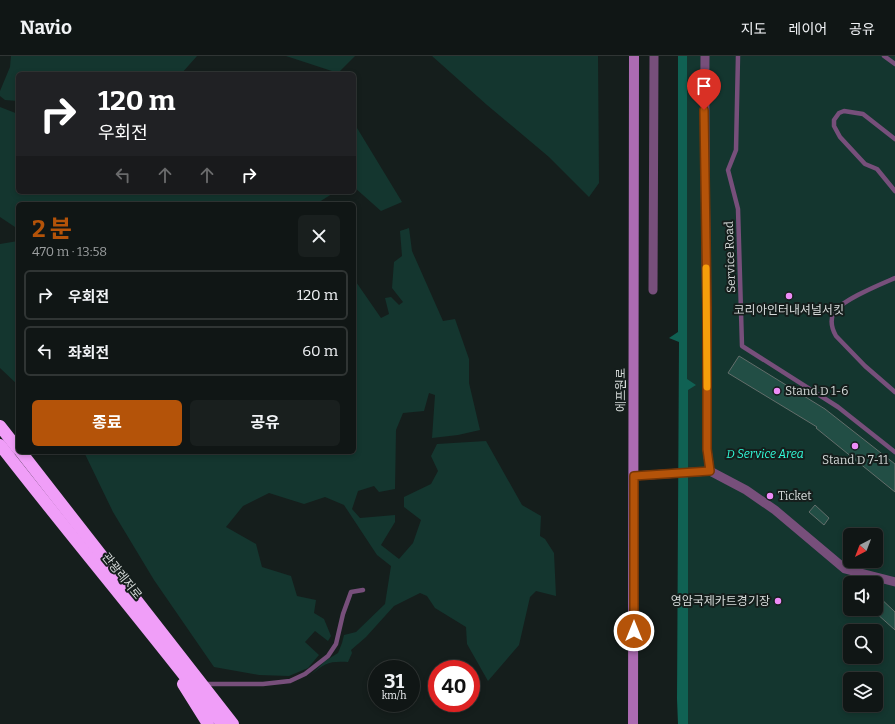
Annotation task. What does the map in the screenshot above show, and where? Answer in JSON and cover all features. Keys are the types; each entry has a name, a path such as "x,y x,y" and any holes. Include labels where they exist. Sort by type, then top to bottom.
{"highway":[{"path":"0,426 16,446"},
{"name":"관광레저로","path":"0,445 222,724"},
{"name":"관광레저로","path":"23,454 233,724"},
{"path":"159,643 208,724"}],"street":[{"name":"에프원로","path":"633,724 634,56"},
{"path":"653,290 654,56"},
{"path":"705,56 704,124 707,307 707,449 710,471"},
{"path":"634,476 710,471 746,490 775,510 845,569 895,582"}],"lane":[{"name":"Service Road","path":"738,56 736,150 728,170 738,209 742,346 838,408 895,452"},
{"path":"884,56 895,64"},
{"path":"895,139 863,114 844,111 839,112 834,120 834,126 840,137 865,164 877,169 895,191"},
{"path":"895,278 876,286 842,305 832,316 832,322 836,336 865,366 895,392"},
{"path":"202,684 263,684 290,681 305,674 328,656 336,644 343,614 351,592 363,590"}],"green space":[{"path":"11,56 197,56 183,72 16,72 16,101 5,100 0,96 0,91 10,67"},
{"path":"286,56 355,56 339,72"},
{"path":"432,56 598,56 599,183 589,197 549,157"},
{"name":"코리아인터내셔널서킷","path":"682,56 895,56 895,724 683,724"},
{"path":"0,107 16,113 16,194 332,194 319,202 16,202 16,228 0,217"},
{"path":"356,126 402,202 381,211 356,189"},
{"path":"409,228 412,251 443,321 455,319 469,359 469,383 480,430 458,435 432,438 435,395 429,393 424,411 403,413 396,430 395,489 379,492 374,486 358,491 352,509 360,518 395,515 395,522 381,545 399,559 413,543 421,520 404,507 404,497 431,484 438,471 431,456 437,444 486,441 522,505 541,516 540,536 545,539 554,553 556,596 536,591 530,597 519,645 488,681 480,667 480,660 476,660 467,644 466,627 435,608 427,596 420,593 394,606 366,637 351,650 352,653 348,662 328,664 311,675 325,661 338,653 344,635 356,632 385,604 391,566 377,555 344,505 325,497 304,504 269,493 243,506 226,527 256,544 262,567 291,576 297,596 316,600 314,613 324,619 331,636 328,641 315,631 305,642 319,655 308,668 289,676 259,675 214,667 154,580 113,512 85,454 356,454 356,282 381,318 389,314 385,298 391,297 399,305 403,302 392,288 394,262 402,256 400,231"},
{"path":"16,241 16,383 0,368 0,244"}],"shaded area":[{"path":"678,56 687,56 687,379 696,385 688,390 688,724 678,724 679,342 669,338 678,332"}],"building":[{"path":"739,356 825,409 895,464 895,492 816,428 817,427 728,373"},
{"path":"815,505 829,518 824,525 809,512"},
{"path":"883,601 895,612 895,630 879,616 883,616"}],"slow traffic":[{"path":"706,268 707,387"}],"place":[{"name":"코리아인터내셔널서킷","path":"789,296"},
{"name":"Stand D 1-6","path":"777,391"},
{"name":"Stand D 7-11","path":"855,446"},
{"name":"Ticket","path":"770,496"},
{"name":"영암국제카트경기장","path":"778,601"}],"route":[{"path":"634,631 634,476 710,471 707,449 707,307 704,110"}],"park label":[{"name":"D Service Area","path":"765,454"}]}
